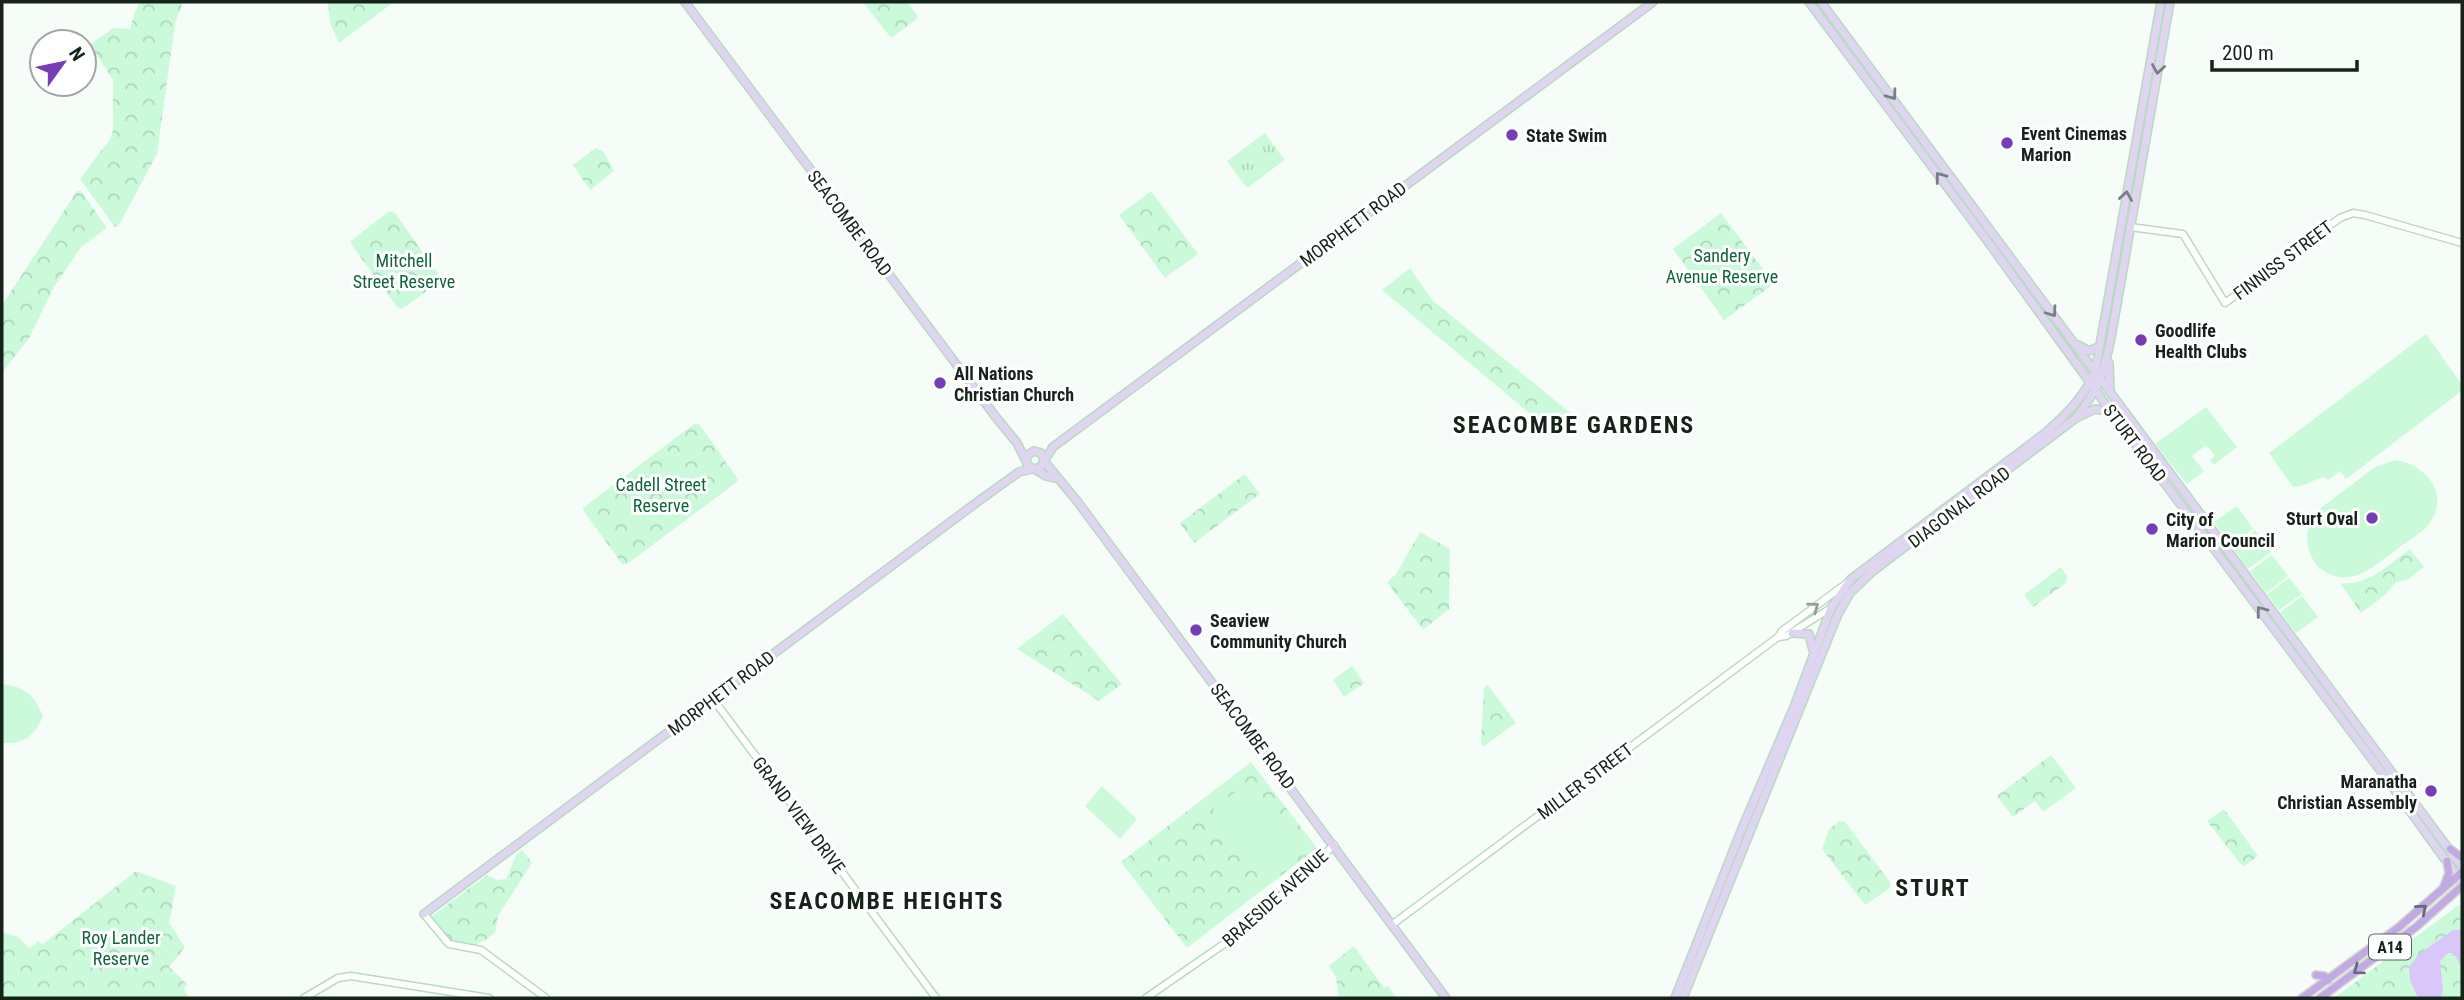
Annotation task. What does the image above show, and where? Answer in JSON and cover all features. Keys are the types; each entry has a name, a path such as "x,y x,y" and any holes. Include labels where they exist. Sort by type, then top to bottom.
{"main road":[{"name":"SEACOMBE ROAD","path":"685,2 991,412 1017,443 1025,459"},
{"name":"MORPHETT ROAD","path":"1044,461 1053,447 1653,2"},
{"name":"STURT ROAD","path":"1809,2 2112,413 2392,779 2449,849 2461,877"},
{"name":"STURT ROAD","path":"1821,2 2072,340 2461,877"},
{"name":"DIAGONAL ROAD","path":"1812,667 1813,654 1831,608 1851,579 2044,434 2070,411 2091,383 2100,346 2161,2"},
{"name":"DIAGONAL ROAD","path":"1683,998 1706,931 1812,667 1850,593 1873,571 2076,418 2101,381 2111,338 2170,2"},
{"path":"1861,70 1869,64"},
{"path":"2136,134 2148,107 2152,106"},
{"path":"2115,263 2122,250 2126,228 2130,227"},
{"path":"2002,253 2032,293 2037,309"},
{"path":"2111,338 2108,377 2111,395"},
{"path":"2072,340 2089,351 2100,346"},
{"path":"2076,418 2095,409 2104,408 2112,413"},
{"name":"SEACOMBE ROAD","path":"1017,443 1035,451"},
{"name":"MORPHETT ROAD","path":"1035,451 1053,447"},
{"path":"1035,451 1042,454 1044,461 1041,467 1033,469 1027,465 1025,459 1029,453 1035,451"},
{"name":"MORPHETT ROAD","path":"1019,472 1025,459"},
{"name":"SEACOMBE ROAD","path":"1044,461 1055,478 1077,501 1446,998"},
{"name":"SEACOMBE ROAD","path":"1033,469 1055,478"},
{"name":"MORPHETT ROAD","path":"424,914 1019,472 1033,469"},
{"path":"1831,608 1850,593"},
{"path":"1792,632 1809,634 1813,654"},
{"path":"2449,849 2462,858"},
{"path":"2443,889 2449,873 2447,861"},
{"name":"A14","path":"2302,998 2399,927 2461,877"},
{"name":"A14","path":"2320,998 2416,927 2449,898 2461,877"},
{"path":"2449,898 2462,895"},
{"name":"DIAGONAL ROAD","path":"1675,998 1706,931"},
{"path":"2316,975 2329,980 2329,992"}],"street":[{"name":"FINNISS STREET","path":"2130,227 2183,234 2225,303 2349,213 2365,215 2462,243"},
{"name":"MILLER STREET","path":"1778,637 1782,631 1851,579"},
{"name":"MILLER STREET","path":"1393,924 1778,637 1792,632 1831,608"},
{"name":"GRAND VIEW DRIVE","path":"713,699 936,998"},
{"name":"BRAESIDE AVENUE","path":"1146,998 1247,928 1334,845"},
{"path":"424,914 449,944 481,950 535,994 546,998"},
{"path":"304,998 338,978 351,976 489,998"}],"green space":[{"path":"140,2 183,2 175,24 157,154 119,225 115,227 80,179 110,139 113,130 113,80 98,57 98,39 113,28 130,29"},
{"path":"328,2 394,2 339,43 330,23"},
{"path":"863,2 907,2 917,19 891,38"},
{"path":"1265,133 1285,160 1247,188 1227,161"},
{"path":"596,148 603,151 614,171 590,190 573,165"},
{"path":"77,191 81,191 107,228 81,247 54,287 29,338 2,373 2,305"},
{"path":"1151,191 1198,254 1165,278 1119,215"},
{"name":"Mitchell Street Reserve","path":"389,211 395,213 441,278 402,309 397,307 351,244 351,241"},
{"name":"Sandery Avenue Reserve","path":"1721,213 1774,284 1724,320 1673,249"},
{"path":"1410,268 1432,300 1579,420 1558,437 1382,290"},
{"path":"2426,334 2462,385 2462,391 2346,479 2340,471 2328,480 2325,477 2293,487 2269,453"},
{"path":"2206,407 2237,447 2214,465 2210,460 2215,456 2206,445 2192,456 2204,471 2187,484 2155,444"},
{"name":"Cadell Street Reserve","path":"694,424 699,424 738,479 737,482 627,564 622,564 583,508"},
{"name":"Sturt Oval","path":"2396,460 2415,467 2430,480 2437,497 2433,518 2416,536 2365,572 2339,577 2323,571 2314,561 2307,537 2314,515 2375,467"},
{"path":"1245,474 1260,494 1194,543 1180,523"},
{"path":"2237,506 2253,529 2231,545 2214,522"},
{"path":"2255,530 2271,552 2248,569 2232,547"},
{"path":"1420,532 1450,549 1449,609 1423,630 1387,582 1396,574"},
{"path":"2410,549 2424,567 2407,580 2396,582 2385,595 2361,613 2340,583 2369,578"},
{"path":"2272,555 2288,576 2266,593 2250,571"},
{"path":"2061,567 2067,576 2066,583 2033,607 2024,595"},
{"path":"2289,578 2302,594 2279,610 2267,594"},
{"path":"2302,596 2318,617 2296,633 2280,612"},
{"path":"1063,614 1122,684 1099,701 1017,649"},
{"path":"1352,666 1364,683 1344,697 1333,680"},
{"path":"2,684 28,693 43,716 32,734 17,742 2,743"},
{"path":"1488,685 1516,723 1483,747 1484,688"},
{"path":"2051,755 2076,788 2043,812 2035,801 2013,817 1997,796"},
{"path":"1251,762 1317,848 1187,948 1121,862"},
{"path":"1250,781 1299,845 1262,873 1213,809"},
{"path":"1102,786 1137,819 1120,839 1085,806"},
{"path":"2224,809 2258,856 2243,867 2207,821"},
{"path":"1840,821 1845,822 1890,882 1890,888 1865,905 1822,849 1829,829"},
{"path":"522,850 532,863 498,916 495,933 480,942 468,945 454,942 438,929 432,916 487,875 497,880 506,879 516,855"},
{"name":"Roy Lander Reserve","path":"136,871 176,886 169,923 185,947 169,967 187,984 184,989 189,998 2,998 2,932 18,937 29,948 36,944 36,941 43,944"},
{"path":"2457,906 2462,906 2462,998 2334,998"},
{"path":"1354,946 1384,988 1388,986 1396,998 1339,998 1336,978 1329,966"}],"shaded area":[{"path":"2453,930 2462,930 2462,969 2454,953 2448,953 2440,961 2443,991 2441,998 2418,998 2410,980 2409,967 2419,954"}],"place":[{"name":"State Swim","path":"1512,135"},
{"name":"Event Cinemas Marion","path":"2007,143"},
{"name":"Goodlife Health Clubs","path":"2141,340"},
{"name":"All Nations Christian Church","path":"940,383"},
{"name":"Sturt Oval","path":"2372,518"},
{"name":"City of Marion Council","path":"2152,529"},
{"name":"Seaview Community Church","path":"1196,630"},
{"name":"Maranatha Christian Assembly","path":"2431,791"}],"district":[{"name":"SEACOMBE GARDENS","path":"1574,425"},
{"name":"STURT","path":"1933,888"},
{"name":"SEACOMBE HEIGHTS","path":"887,901"}]}
